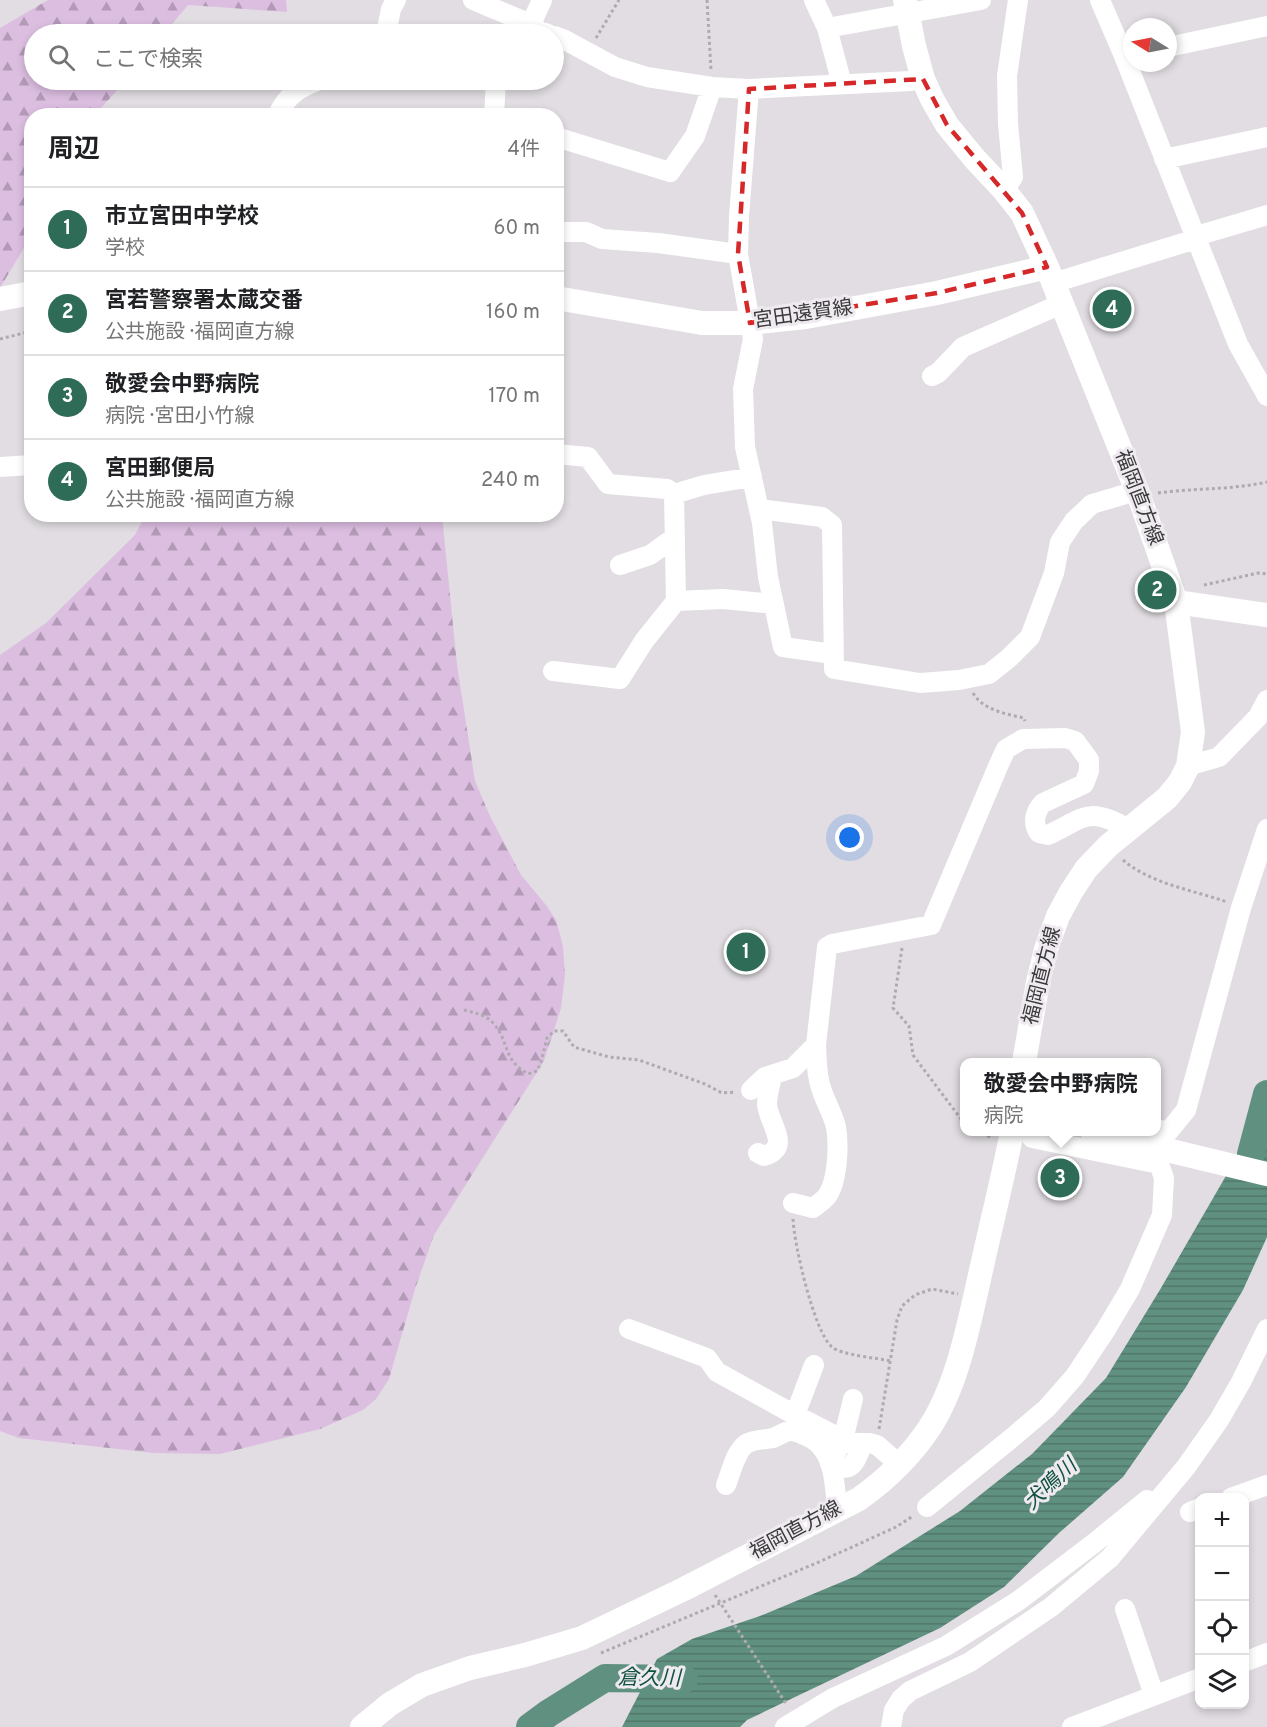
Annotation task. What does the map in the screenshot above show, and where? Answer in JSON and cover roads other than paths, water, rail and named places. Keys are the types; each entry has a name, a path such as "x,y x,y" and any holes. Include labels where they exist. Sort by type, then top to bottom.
{"main road":[{"name":"福岡直方線","path":"907,7 914,46 932,99 947,125 1004,189 1022,213 1054,284 1137,493 1174,597 1193,732 1188,766 1180,782 1167,798 1108,846 1086,869 1058,916 1046,949 1038,982 1025,1058"},
{"name":"宮田遠賀線","path":"564,299 702,323 750,323 806,317 915,297 1054,284"},
{"path":"0,298 24,294"},
{"path":"1174,597 1267,615"},
{"name":"福岡直方線","path":"362,1727 390,1704 422,1685 470,1668 582,1638 684,1589 859,1498 900,1465 931,1426 946,1397 960,1355 1011,1136"},
{"path":"1112,1136 1267,1174"}],"street":[{"path":"388,24 391,9 396,0"},
{"path":"474,0 524,24"},
{"path":"540,24 542,0"},
{"path":"814,0 827,28 842,84"},
{"path":"827,28 907,7 981,0"},
{"path":"1004,189 1013,177 1008,124 1007,76 1018,0"},
{"path":"1100,0 1123,45"},
{"path":"1177,45 1267,26"},
{"path":"564,42 615,67 647,77 712,87 749,88 924,79"},
{"path":"1134,72 1164,159 1238,344 1267,396"},
{"path":"564,139 670,172 695,136 712,87"},
{"path":"749,88 738,254 753,339 743,389 745,447 759,509 768,577 783,647 833,654"},
{"path":"281,108 295,90"},
{"path":"494,108 495,90"},
{"path":"1164,159 1267,137"},
{"path":"932,376 938,373 963,347 1054,284 1267,215"},
{"path":"564,232 586,232 602,239 658,243 738,254"},
{"path":"564,455 588,457 609,484 667,489 674,494"},
{"path":"0,467 24,466"},
{"path":"674,494 704,485 752,477"},
{"path":"759,509 822,517 832,525 834,669 920,683 989,674 1009,658 1030,637 1054,573 1060,542 1074,521 1092,504 1137,493"},
{"path":"553,671 620,679 644,641 676,601 674,494"},
{"path":"620,565 650,555 675,537"},
{"path":"676,601 723,600 774,604"},
{"path":"1188,766 1219,757 1258,717 1267,700"},
{"path":"793,1203 813,1209 828,1195 835,1176 838,1140 833,1117 817,1074 816,1045 827,947 832,944 931,925 999,764 1006,750 1023,739 1065,738 1076,741 1089,760 1089,771 1084,784 1043,803 1038,808 1035,827 1039,833 1048,835 1076,819 1092,815 1110,818 1129,829"},
{"path":"1161,1131 1168,1132 1186,1110 1241,908 1267,829"},
{"path":"752,1090 765,1077 793,1068 816,1045"},
{"path":"758,1153 764,1156 772,1154 777,1148 778,1138 767,1104 772,1075"},
{"path":"927,1506 1030,1423 1047,1408 1075,1376 1130,1289 1162,1215 1164,1178 1159,1164 1031,1136"},
{"path":"629,1329 707,1358 717,1372 849,1443 870,1444 900,1465"},
{"path":"891,1727 894,1710 901,1699 910,1692 970,1662 1051,1607 1110,1558 1186,1467 1219,1420 1267,1329"},
{"path":"795,1415 814,1365"},
{"path":"832,1465 843,1440 853,1399"},
{"path":"726,1485 738,1455 745,1445 790,1431 812,1438 819,1443 832,1465 837,1510"},
{"path":"832,1465 842,1469 848,1468 870,1444"},
{"path":"785,1727 833,1698 946,1646 1018,1601 1093,1544 1186,1467"},
{"path":"1243,1493 1267,1485"},
{"path":"1125,1608 1154,1695"},
{"path":"1249,1660 1267,1653"},
{"path":"1072,1727 1195,1680"}],"water":[{"path":"1267,1105 1267,1237 1243,1290 1186,1387 1123,1477 1059,1533 1004,1587 940,1628 747,1720 740,1727 622,1727 657,1659 692,1639 760,1616 856,1576 960,1511 1032,1454 1106,1378"}],"waterway":[{"name":"犬鳴川","path":"1251,1154 1267,1094"},
{"name":"倉久川","path":"530,1727 605,1678 684,1679"}],"place":[{"name":"宮田郵便局","path":"1112,309"},
{"name":"宮若警察署太蔵交番","path":"1157,590"},
{"name":"市立宮田中学校","path":"746,952"},
{"name":"敬愛会中野病院","path":"1060,1178"}]}
